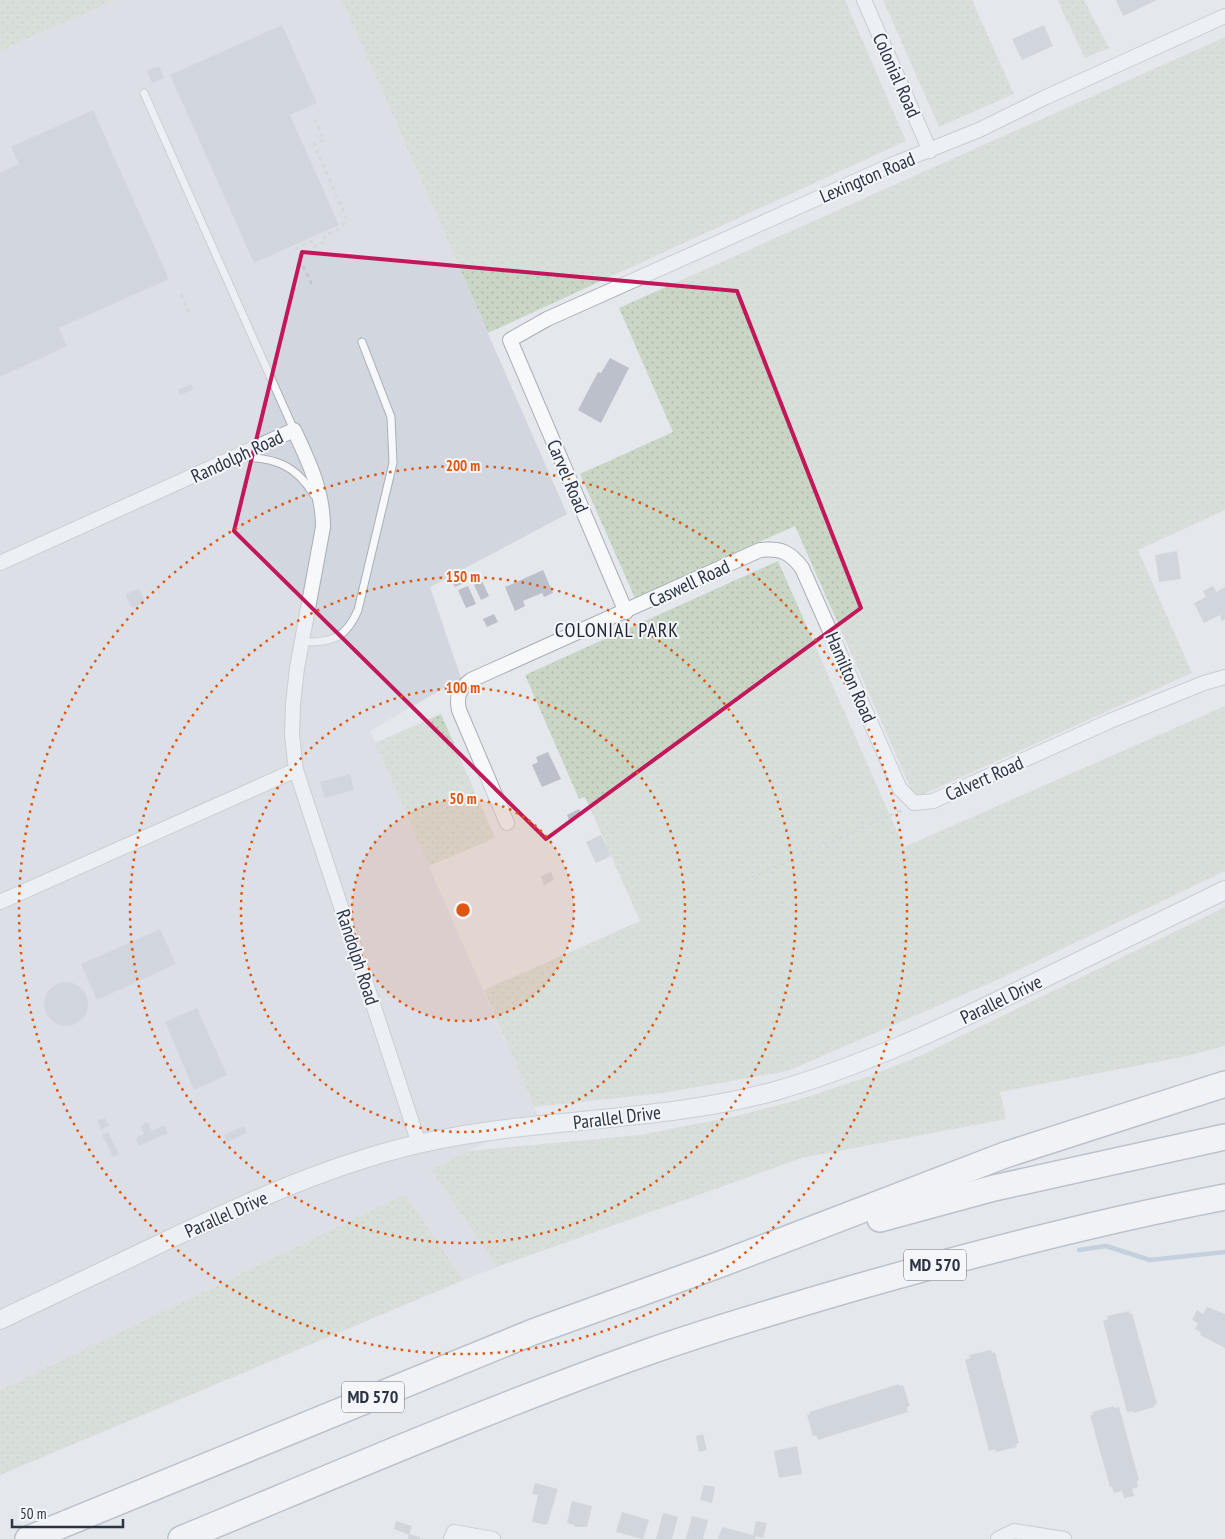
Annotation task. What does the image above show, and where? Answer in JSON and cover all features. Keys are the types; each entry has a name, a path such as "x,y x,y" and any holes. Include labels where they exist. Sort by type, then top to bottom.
{"highway":[{"path":"721,1264 1005,1155 1225,1084"},
{"name":"MD 570","path":"28,1539 533,1332 721,1264 994,1188 1225,1137"},
{"name":"MD 570","path":"180,1539 536,1394 746,1320 1012,1244 1109,1221 1225,1197"}],"street":[{"name":"Colonial Road","path":"864,0 930,151"},
{"name":"Lexington Road","path":"510,340 547,319 894,164 979,130 1044,98 1225,16"},
{"name":"Carvel Road","path":"510,340 626,612"},
{"name":"Randolph Road","path":"0,563 294,430 318,485 323,528 302,642 293,704 292,735 296,770 419,1144"},
{"name":"Caswell Road","path":"507,823 458,710 459,692 471,680 626,612 760,550 774,548 787,552"},
{"name":"Hamilton Road","path":"787,552 802,568 900,789 914,803"},
{"name":"Calvert Road","path":"914,803 933,801 1110,721 1204,683 1225,677"},
{"path":"0,902 296,770"},
{"name":"Parallel Drive","path":"0,1320 242,1206 359,1161 419,1144 472,1135 699,1108 773,1091 821,1076 894,1050 1225,890"},
{"path":"998,1539 1014,1531 1064,1539"},
{"path":"452,1535 493,1539"}],"lane":[{"path":"144,93 294,430"},
{"path":"302,642 332,640 344,633 352,624 358,610 393,462 391,417 362,342"},
{"path":"238,456 267,458 282,464 305,481 322,508"}],"path":[{"path":"295,248 311,242 314,247 326,242 324,236 341,228 346,217 314,144 324,140 315,120"},
{"path":"303,266 313,287"},
{"path":"181,294 190,316"},
{"path":"744,881 914,803"}],"highlighted area":[{"path":"302,252 737,291 861,608 546,839 234,531"}],"shaded area":[{"path":"115,0 342,0 567,514 430,587 461,678 370,731 538,1116 431,1170 497,1267 464,1280 405,1194 0,1390 0,51"}],"green space":[{"path":"0,0 115,0 0,51"},
{"path":"342,0 845,0 906,141 488,333"},
{"path":"883,0 972,0 1014,94 939,127"},
{"path":"1057,0 1084,0 1109,48 1085,58"},
{"path":"1225,37 1225,510 1138,550 1192,673 915,798 795,526 635,598 580,474 673,432 619,308"},
{"path":"778,561 904,847 1225,706 1225,871 997,980 788,1071 663,1093 534,1107 484,990 640,921 585,797 579,799 525,675"},
{"path":"441,714 495,838 429,866 375,743"},
{"path":"1225,907 1225,1046 1187,1056 1000,1092 1006,1119 802,1158 497,1267 431,1170 468,1151 639,1135 732,1117 798,1100 870,1076 924,1054"},
{"path":"405,1194 464,1280 0,1475 0,1390"}],"building":[{"path":"1116,0 1157,0 1123,16"},
{"path":"282,25 317,103 290,115 339,225 254,263 170,75"},
{"path":"1044,25 1053,46 1022,60 1012,39"},
{"path":"159,66 164,78 152,83 147,71"},
{"path":"93,110 169,279 59,328 67,346 0,377 0,173 19,164 11,147"},
{"path":"610,358 629,368 601,423 578,410 598,372 601,373"},
{"path":"191,384 194,389 180,395 178,390"},
{"path":"1177,551 1181,579 1159,582 1155,555"},
{"path":"543,570 553,593 544,597 542,593 523,601 525,606 515,611 505,587"},
{"path":"461,577 464,583 455,587 452,581"},
{"path":"482,581 489,596 481,600 474,585"},
{"path":"468,586 476,604 466,608 458,590"},
{"path":"1213,586 1216,592 1225,587 1225,619 1222,621 1220,615 1204,623 1194,603 1206,597 1203,591"},
{"path":"139,588 145,602 132,608 125,595"},
{"path":"494,614 498,622 487,627 483,619"},
{"path":"548,752 561,779 542,787 532,765 538,762 536,757"},
{"path":"350,774 354,790 325,798 320,782"},
{"path":"579,809 581,814 569,820 567,815"},
{"path":"601,835 611,856 596,863 586,842"},
{"path":"551,872 554,880 544,885 541,876"},
{"path":"160,929 176,964 97,1000 81,964"},
{"path":"66,982 78,986 84,992 88,1004 84,1016 78,1022 66,1026 54,1022 48,1016 44,1004 48,992 54,986"},
{"path":"197,1008 227,1075 194,1090 165,1022"},
{"path":"105,1118 109,1126 101,1130 97,1121"},
{"path":"148,1122 152,1131 164,1125 168,1133 139,1146 135,1138 144,1134 140,1126"},
{"path":"244,1126 247,1133 227,1142 224,1135"},
{"path":"108,1132 119,1154 113,1157 102,1135"},
{"path":"1207,1307 1225,1314 1225,1348 1200,1335 1201,1332 1195,1329 1198,1323 1192,1320 1197,1310 1203,1314"},
{"path":"1129,1311 1130,1314 1132,1313 1157,1404 1154,1407 1133,1413 1133,1411 1127,1412 1103,1321 1108,1319 1107,1316"},
{"path":"991,1350 992,1353 995,1352 1019,1443 1016,1444 1017,1447 996,1452 995,1449 989,1451 965,1360 970,1358 969,1355"},
{"path":"899,1384 900,1386 903,1385 910,1406 907,1407 908,1412 818,1440 816,1435 813,1436 807,1415 810,1414 809,1412"},
{"path":"1114,1406 1114,1408 1119,1407 1139,1480 1137,1481 1138,1487 1132,1489 1134,1496 1124,1498 1122,1491 1114,1493 1112,1487 1110,1487 1090,1415 1093,1415 1092,1412"},
{"path":"703,1434 707,1450 699,1452 696,1436"},
{"path":"797,1446 802,1474 779,1478 774,1451"},
{"path":"535,1483 558,1489 547,1525 532,1522 538,1495 532,1494"},
{"path":"704,1485 715,1487 712,1503 700,1500"},
{"path":"572,1501 592,1506 587,1527 574,1527 575,1525 567,1523"},
{"path":"622,1512 649,1520 643,1539 616,1532"},
{"path":"663,1513 678,1517 672,1539 656,1539"},
{"path":"692,1516 708,1520 703,1539 686,1539"},
{"path":"396,1521 412,1526 409,1535 394,1529"},
{"path":"756,1521 767,1523 763,1538 756,1536 755,1539 718,1539 722,1527 753,1535"},
{"path":"409,1534 420,1537 420,1539 408,1539"}],"waterway":[{"path":"1079,1250 1106,1246 1150,1260 1225,1252"}],"district":[{"name":"COLONIAL PARK","path":"617,630"}]}
